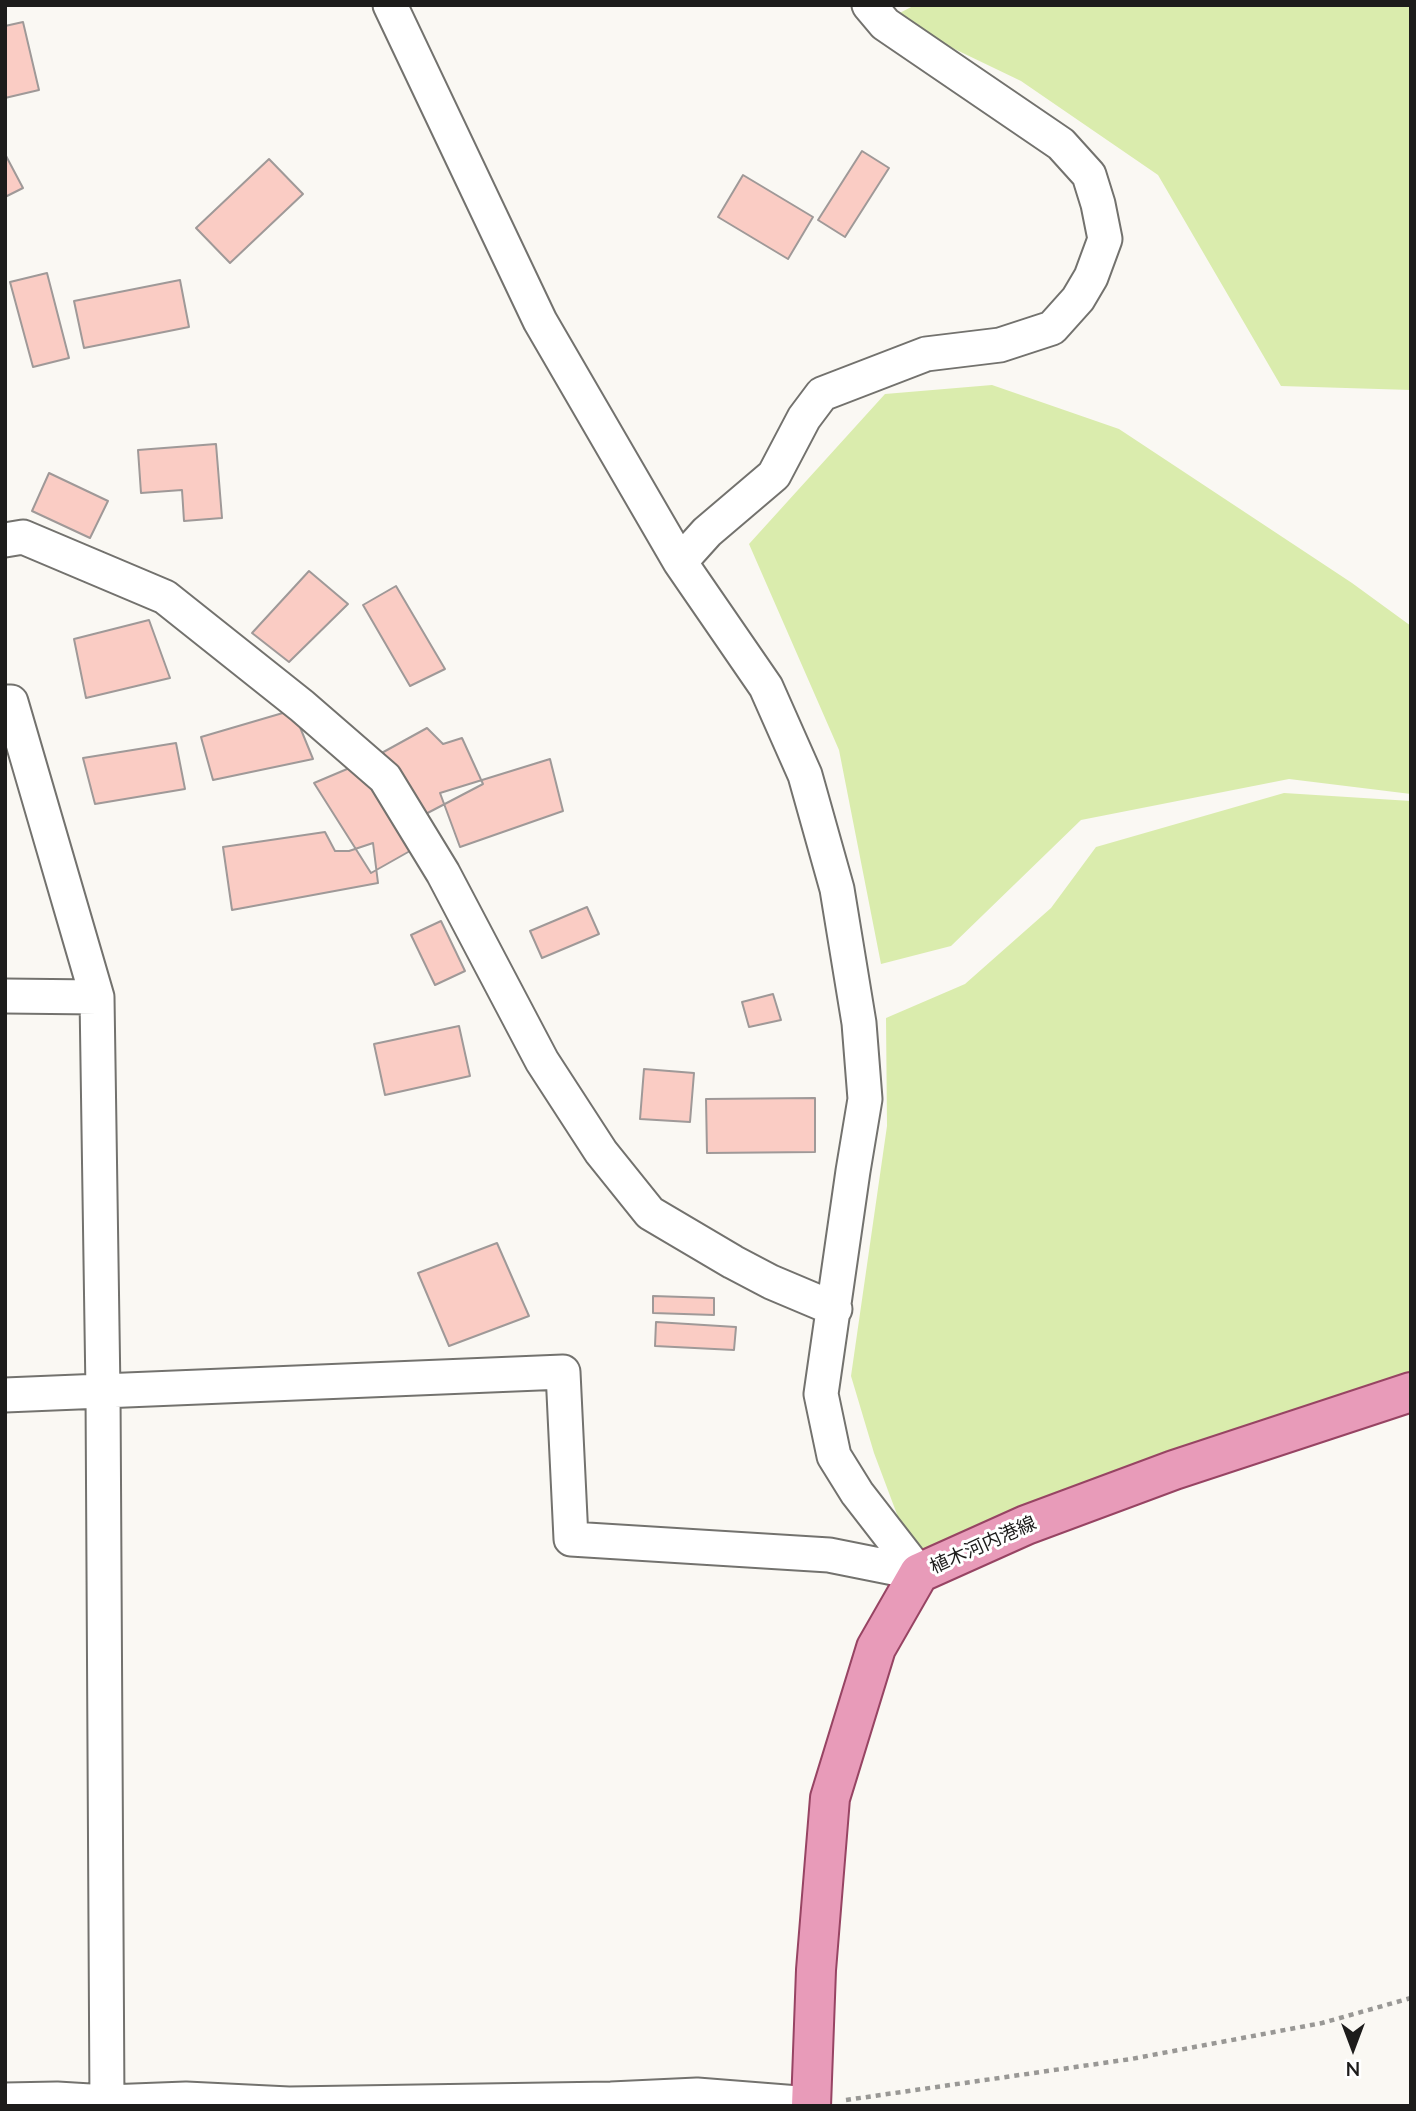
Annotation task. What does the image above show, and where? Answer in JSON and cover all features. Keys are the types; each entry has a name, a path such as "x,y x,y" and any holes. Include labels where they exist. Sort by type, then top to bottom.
{"main road":[{"name":"植木河内港線","path":"811,2105 816,1970 830,1798 876,1648 919,1573 1026,1525 1174,1471 1411,1392"}],"street":[{"path":"390,5 540,321 680,562 766,687 805,775 837,889 859,1023 865,1099 821,1394 834,1455 857,1493 919,1573"},
{"path":"680,562 707,532 774,475 803,418 822,394 926,354 1000,345 1052,328 1078,299 1091,277 1105,239 1090,176 1061,144 885,24 869,5"},
{"path":"5,540 23,537 165,597 302,706 386,778 443,873 542,1061 601,1152 650,1213 771,1282 835,1309"},
{"path":"5,702 11,702 97,997 103,1392 107,2104"},
{"path":"5,996 97,997"},
{"path":"5,1395 563,1372 571,1539 829,1555 919,1573"},
{"path":"5,2100 57,2099 107,2104 186,2099 289,2105 697,2095 811,2105"}],"path":[{"path":"811,2105 1131,2059 1322,2023 1411,1998"}],"green space":[{"path":"915,5 1411,5 1411,390 1281,386 1158,175 1021,81 890,18"},
{"path":"992,385 1119,429 1352,583 1411,626 1411,794 1289,779 1081,820 951,946 881,964 839,750 749,544 885,394"},
{"path":"1284,793 1411,801 1411,1397 919,1573 874,1453 851,1376 887,1126 886,1018 965,984 1051,908 1096,847"}],"building":[{"path":"23,22 39,90 5,98 5,26"},
{"path":"862,151 889,168 845,237 818,220"},
{"path":"5,154 23,188 5,197"},
{"path":"269,159 303,194 230,263 196,228"},
{"path":"743,175 813,217 788,259 718,217"},
{"path":"47,273 69,358 33,367 10,282"},
{"path":"180,280 189,327 84,348 74,301"},
{"path":"216,444 222,518 184,521 182,490 141,493 138,450"},
{"path":"49,473 108,501 90,538 32,511"},
{"path":"309,571 348,604 289,662 252,633"},
{"path":"396,586 445,669 410,686 363,605"},
{"path":"149,620 170,678 86,698 74,639"},
{"path":"293,710 313,759 213,780 201,737"},
{"path":"427,728 443,744 462,738 483,784 418,818 378,755"},
{"path":"176,743 185,789 95,804 83,758"},
{"path":"550,759 563,811 460,847 440,793"},
{"path":"366,761 417,847 371,873 314,783"},
{"path":"325,832 335,851 349,851 373,843 378,883 232,910 223,847"},
{"path":"587,907 599,934 542,958 530,931"},
{"path":"441,921 465,971 435,985 411,935"},
{"path":"773,994 781,1020 749,1027 742,1002"},
{"path":"459,1026 470,1076 385,1095 374,1044"},
{"path":"644,1069 694,1073 690,1122 640,1119"},
{"path":"815,1098 815,1152 707,1153 706,1099"},
{"path":"497,1243 529,1316 449,1346 418,1273"},
{"path":"653,1296 714,1298 714,1315 653,1313"},
{"path":"656,1322 736,1327 734,1350 655,1346"}]}
